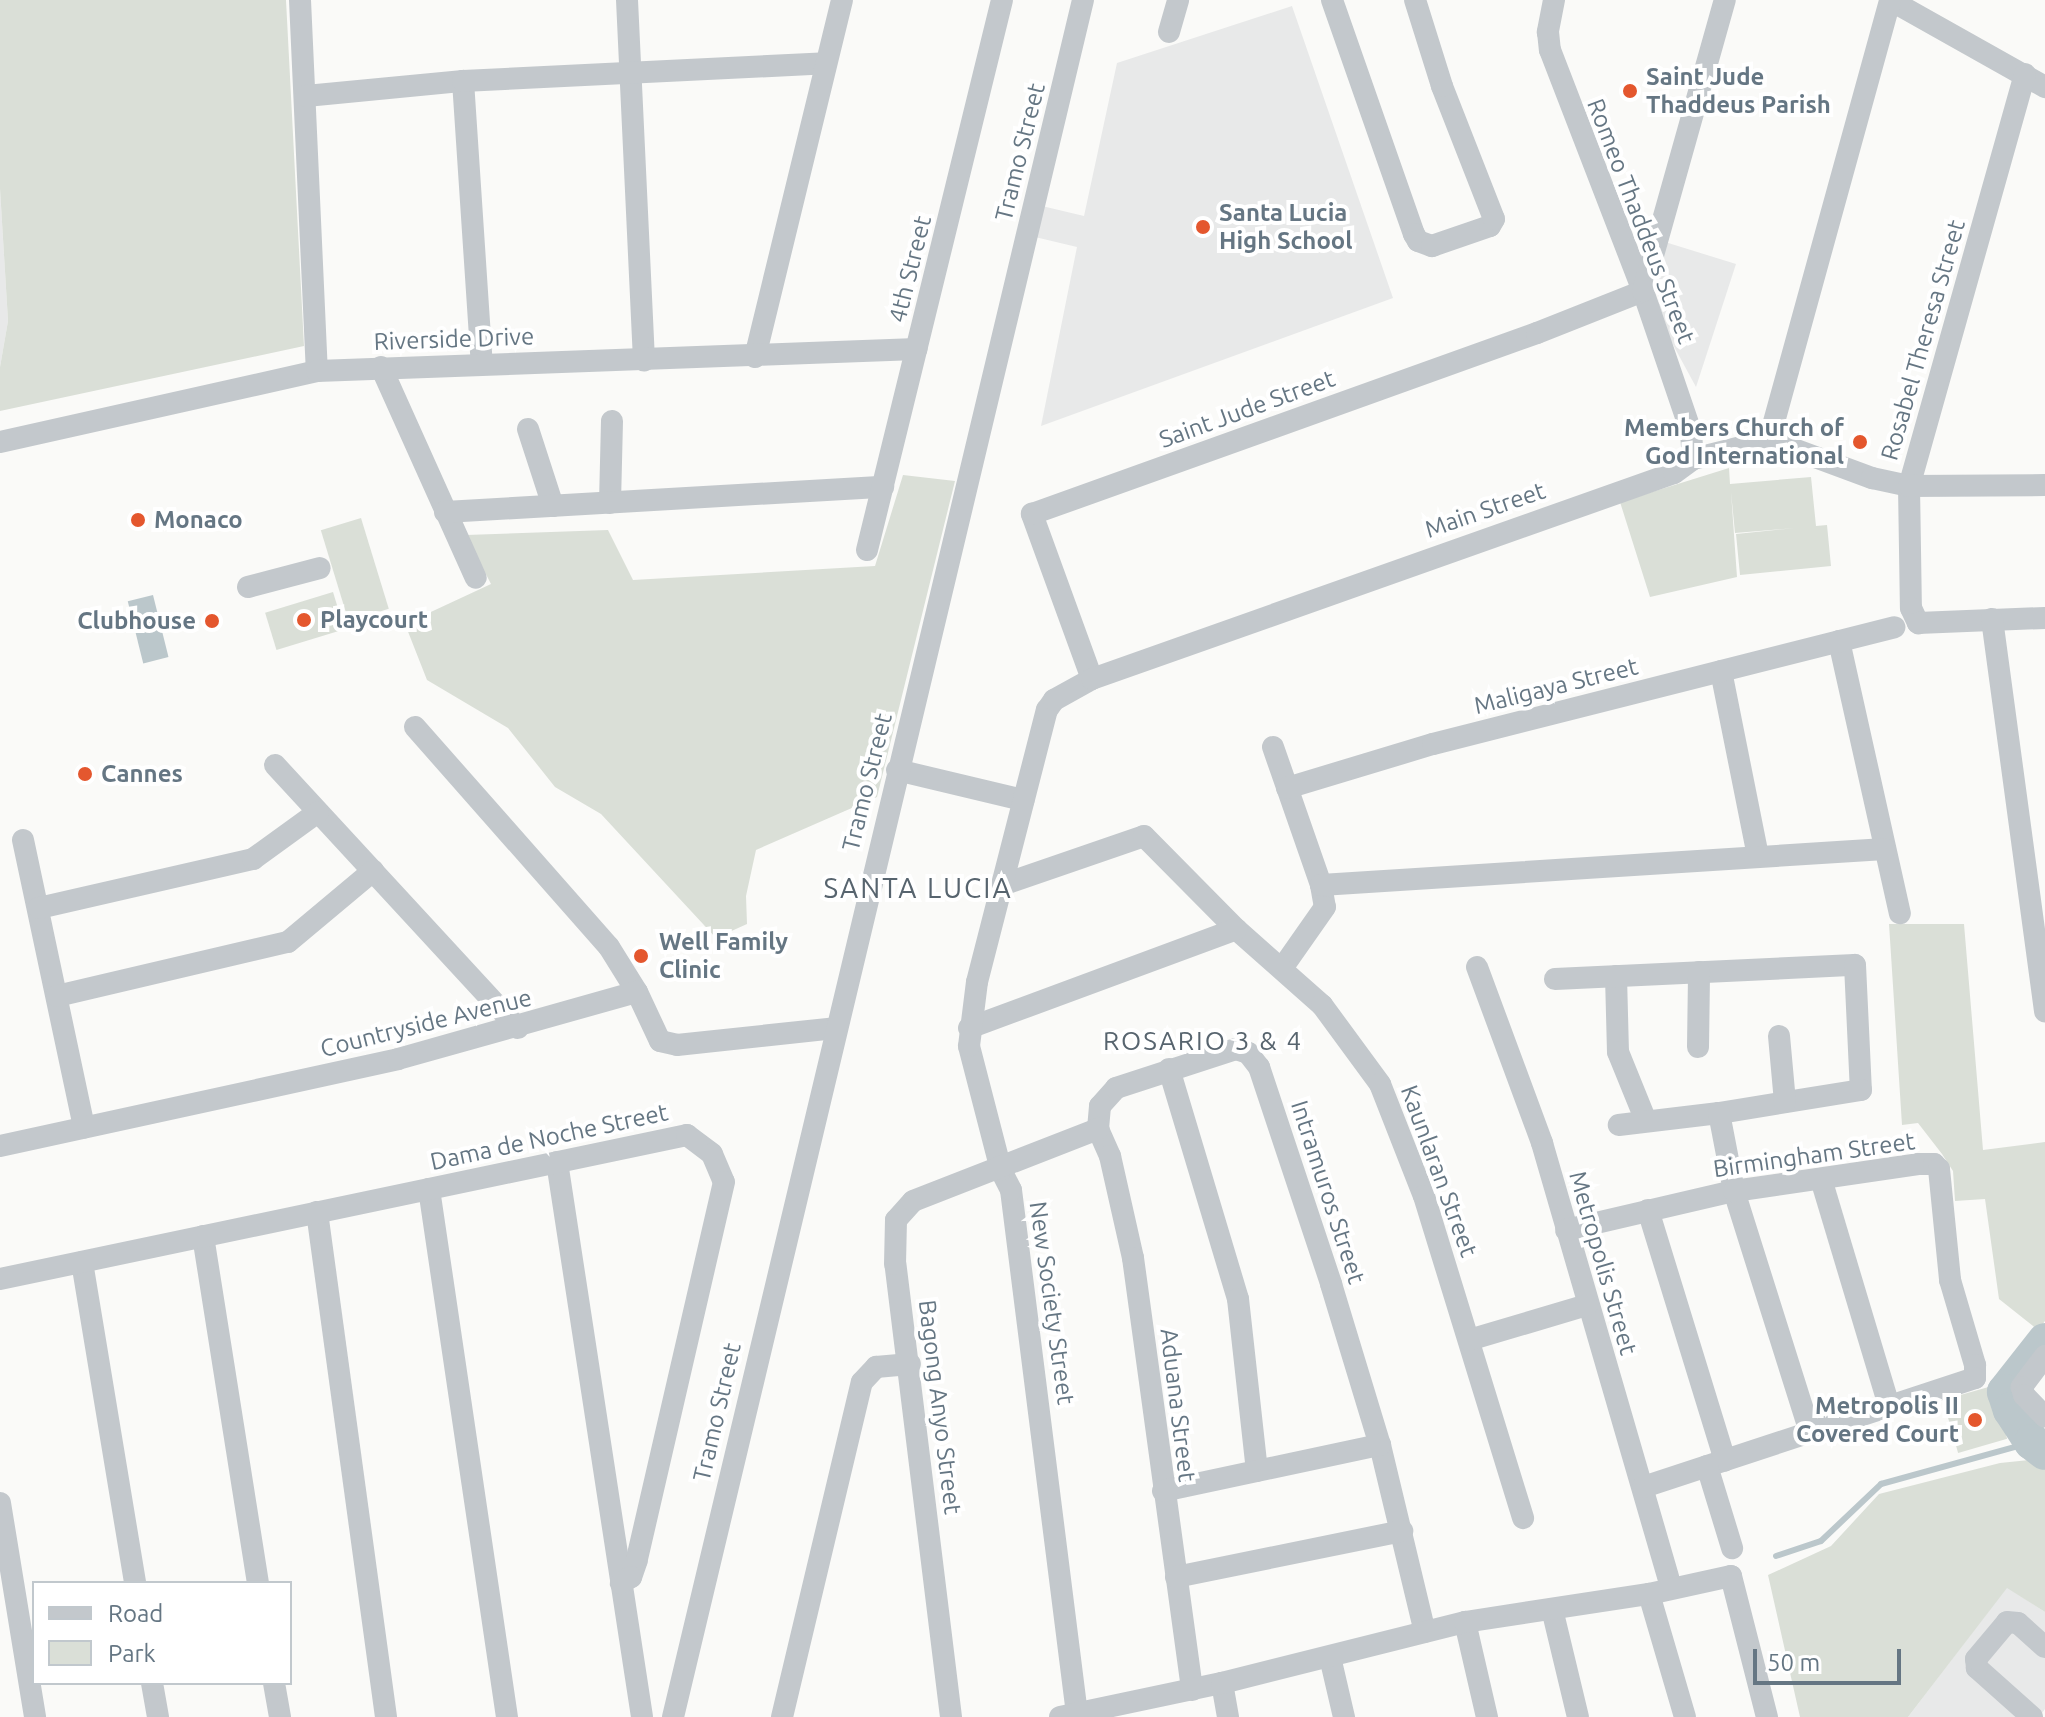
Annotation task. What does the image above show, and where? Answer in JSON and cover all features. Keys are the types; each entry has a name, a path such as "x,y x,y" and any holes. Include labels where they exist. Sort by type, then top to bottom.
{"street":[{"path":"300,0 317,371"},
{"path":"627,0 644,361"},
{"path":"755,357 842,0"},
{"name":"4th Street","path":"867,550 1002,0"},
{"name":"Tramo Street","path":"673,1717 835,1028 1083,0"},
{"path":"1169,32 1178,0"},
{"path":"1332,0 1414,234 1418,241 1432,246 1494,223 1415,0"},
{"name":"Romeo Thaddeus Street","path":"1554,0 1548,32 1557,73 1643,291 1691,432 1695,447 1693,459"},
{"path":"1643,291 1725,0"},
{"path":"2045,87 1890,0 1769,440 1872,478 1909,486 2045,485"},
{"path":"306,96 463,81 826,63"},
{"name":"Rosabel Theresa Street","path":"1992,619 1918,623 1911,608 1909,486 2025,74"},
{"path":"463,81 482,364"},
{"name":"Saint Jude Street","path":"1092,679 1032,514 1537,333 1643,291"},
{"name":"Riverside Drive","path":"0,442 317,371 917,349"},
{"path":"381,367 476,578"},
{"path":"610,503 612,421"},
{"path":"528,429 553,506"},
{"name":"Main Street","path":"1023,800 1047,710 1065,692 1092,679 1674,473 1693,459 1769,440"},
{"path":"445,512 883,487"},
{"path":"248,587 320,568"},
{"path":"2045,618 1992,619 2045,1011"},
{"name":"Maligaya Street","path":"1287,788 1433,744 1894,627"},
{"path":"1839,641 1900,913"},
{"path":"1721,671 1758,856"},
{"path":"415,727 609,947 637,992 660,1041 677,1045 835,1028"},
{"path":"1273,747 1321,885 1325,907 1283,967"},
{"path":"275,765 518,1028"},
{"path":"897,770 1023,800"},
{"name":"New Society Street","path":"1023,800 969,1028 969,1046 1001,1170 1011,1190 1046,1448 1068,1716 1222,1683 1465,1622 1649,1594 1731,1576 1767,1717"},
{"path":"39,908 253,859 318,812"},
{"name":"Kaunlaran Street","path":"1002,885 1144,836 1236,929 1283,967 1322,1005 1380,1084 1424,1196 1523,1518"},
{"path":"23,840 84,1128"},
{"path":"1321,885 1885,849"},
{"path":"57,996 288,942 373,871"},
{"path":"969,1028 1236,929"},
{"path":"1555,979 1855,965 1861,1090 1719,1113 1619,1125"},
{"name":"Metropolis Street","path":"1477,967 1542,1143 1668,1577"},
{"path":"1698,1047 1699,972"},
{"path":"1616,976 1618,1052 1646,1121"},
{"name":"Countryside Avenue","path":"0,1146 398,1059 518,1028 637,992"},
{"path":"1779,1036 1785,1102"},
{"name":"Intramuros Street","path":"1098,1129 1100,1106 1116,1088 1236,1049 1248,1053 1259,1067 1331,1284 1380,1445 1425,1632"},
{"path":"1169,1069 1238,1299 1257,1471"},
{"path":"1719,1113 1734,1191 1810,1432"},
{"path":"1001,1170 1098,1129"},
{"name":"Aduana Street","path":"1098,1129 1110,1156 1133,1258 1192,1690"},
{"name":"Dama de Noche Street","path":"0,1279 687,1135 712,1154 724,1182 637,1560 631,1577 621,1583"},
{"path":"557,1162 642,1717"},
{"name":"Birmingham Street","path":"1566,1230 1734,1191 1918,1164 1934,1164 1939,1169 1950,1280 1977,1375 1969,1382 1889,1405 1643,1487"},
{"name":"Bagong Anyo Street","path":"951,1717 910,1364 895,1264 896,1220 913,1201 1001,1170"},
{"path":"1821,1179 1889,1405"},
{"path":"429,1189 507,1717"},
{"path":"1648,1210 1716,1463 1732,1548"},
{"path":"317,1212 386,1717"},
{"path":"203,1236 258,1581"},
{"path":"82,1262 135,1581"},
{"path":"1469,1340 1587,1305"},
{"path":"2045,1356 2022,1387 2024,1395 2045,1417"},
{"path":"788,1712 862,1382 876,1367 910,1364"},
{"path":"1163,1491 1380,1445"},
{"path":"0,1503 35,1717"},
{"path":"1176,1577 1402,1531"},
{"path":"1649,1594 1685,1717"},
{"path":"1552,1609 1578,1717"},
{"path":"1465,1622 1487,1717"},
{"path":"2032,1717 1977,1668 1976,1659 2007,1622 2018,1623 2045,1647"},
{"path":"1322,1659 1344,1717"},
{"path":"1222,1683 1228,1717"},
{"path":"152,1685 158,1717"},
{"path":"274,1685 280,1717"}],"shaded area":[{"name":"Santa Lucia High School","path":"1292,6 1393,298 1041,426 1077,247 1035,237 1042,206 1084,216 1117,63"},
{"path":"0,189 8,321 0,367"},
{"path":"1665,242 1736,264 1696,387 1659,319 1657,269"},
{"path":"153,595 168,657 143,663 128,601"},
{"path":"2007,1587 2045,1612 2045,1709 2039,1717 1908,1717"}],"green space":[{"path":"0,0 286,0 304,346 0,411 0,367 8,321 0,189"},
{"path":"1729,468 1730,484 1811,477 1816,526 1827,525 1831,566 1740,575 1736,534 1795,528 1735,533 1731,492 1737,577 1650,597 1620,502"},
{"path":"903,475 955,481 877,797 756,850 746,896 747,924 716,938 601,814 555,787 508,728 427,680 405,624 491,584 466,535 608,530 633,580 875,566"},
{"path":"361,518 389,609 349,621 321,530"},
{"name":"Playcourt","path":"333,592 344,629 277,650 265,613"},
{"path":"1889,924 1964,924 1983,1150 2045,1142 2045,1321 2038,1330 1999,1299 1985,1199 1955,1201 1953,1171 1942,1154 1918,1123 1902,1125"},
{"name":"Metropolis II Covered Court","path":"1992,1386 2007,1439 1958,1453 1943,1400"},
{"path":"2039,1459 2045,1463 2045,1612 2007,1588 1908,1717 1800,1717 1768,1575 1831,1546 1879,1494 2000,1463"}],"waterway":[{"path":"2045,1341 2005,1392 2011,1410 2032,1442 2045,1452"},
{"path":"1776,1556 1821,1541 1881,1484 2032,1442"}],"place":[{"name":"Saint Jude Thaddeus Parish","path":"1630,91"},
{"name":"Santa Lucia High School","path":"1203,227"},
{"name":"Members Church of God International","path":"1860,442"},
{"name":"Monaco","path":"138,520"},
{"name":"Playcourt","path":"304,620"},
{"name":"Clubhouse","path":"212,621"},
{"name":"Cannes","path":"85,774"},
{"name":"Well Family Clinic","path":"641,956"},
{"name":"Metropolis II Covered Court","path":"1975,1420"}],"district":[{"name":"SANTA LUCIA","path":"918,888"},
{"name":"ROSARIO 3 & 4","path":"1203,1041"}]}
